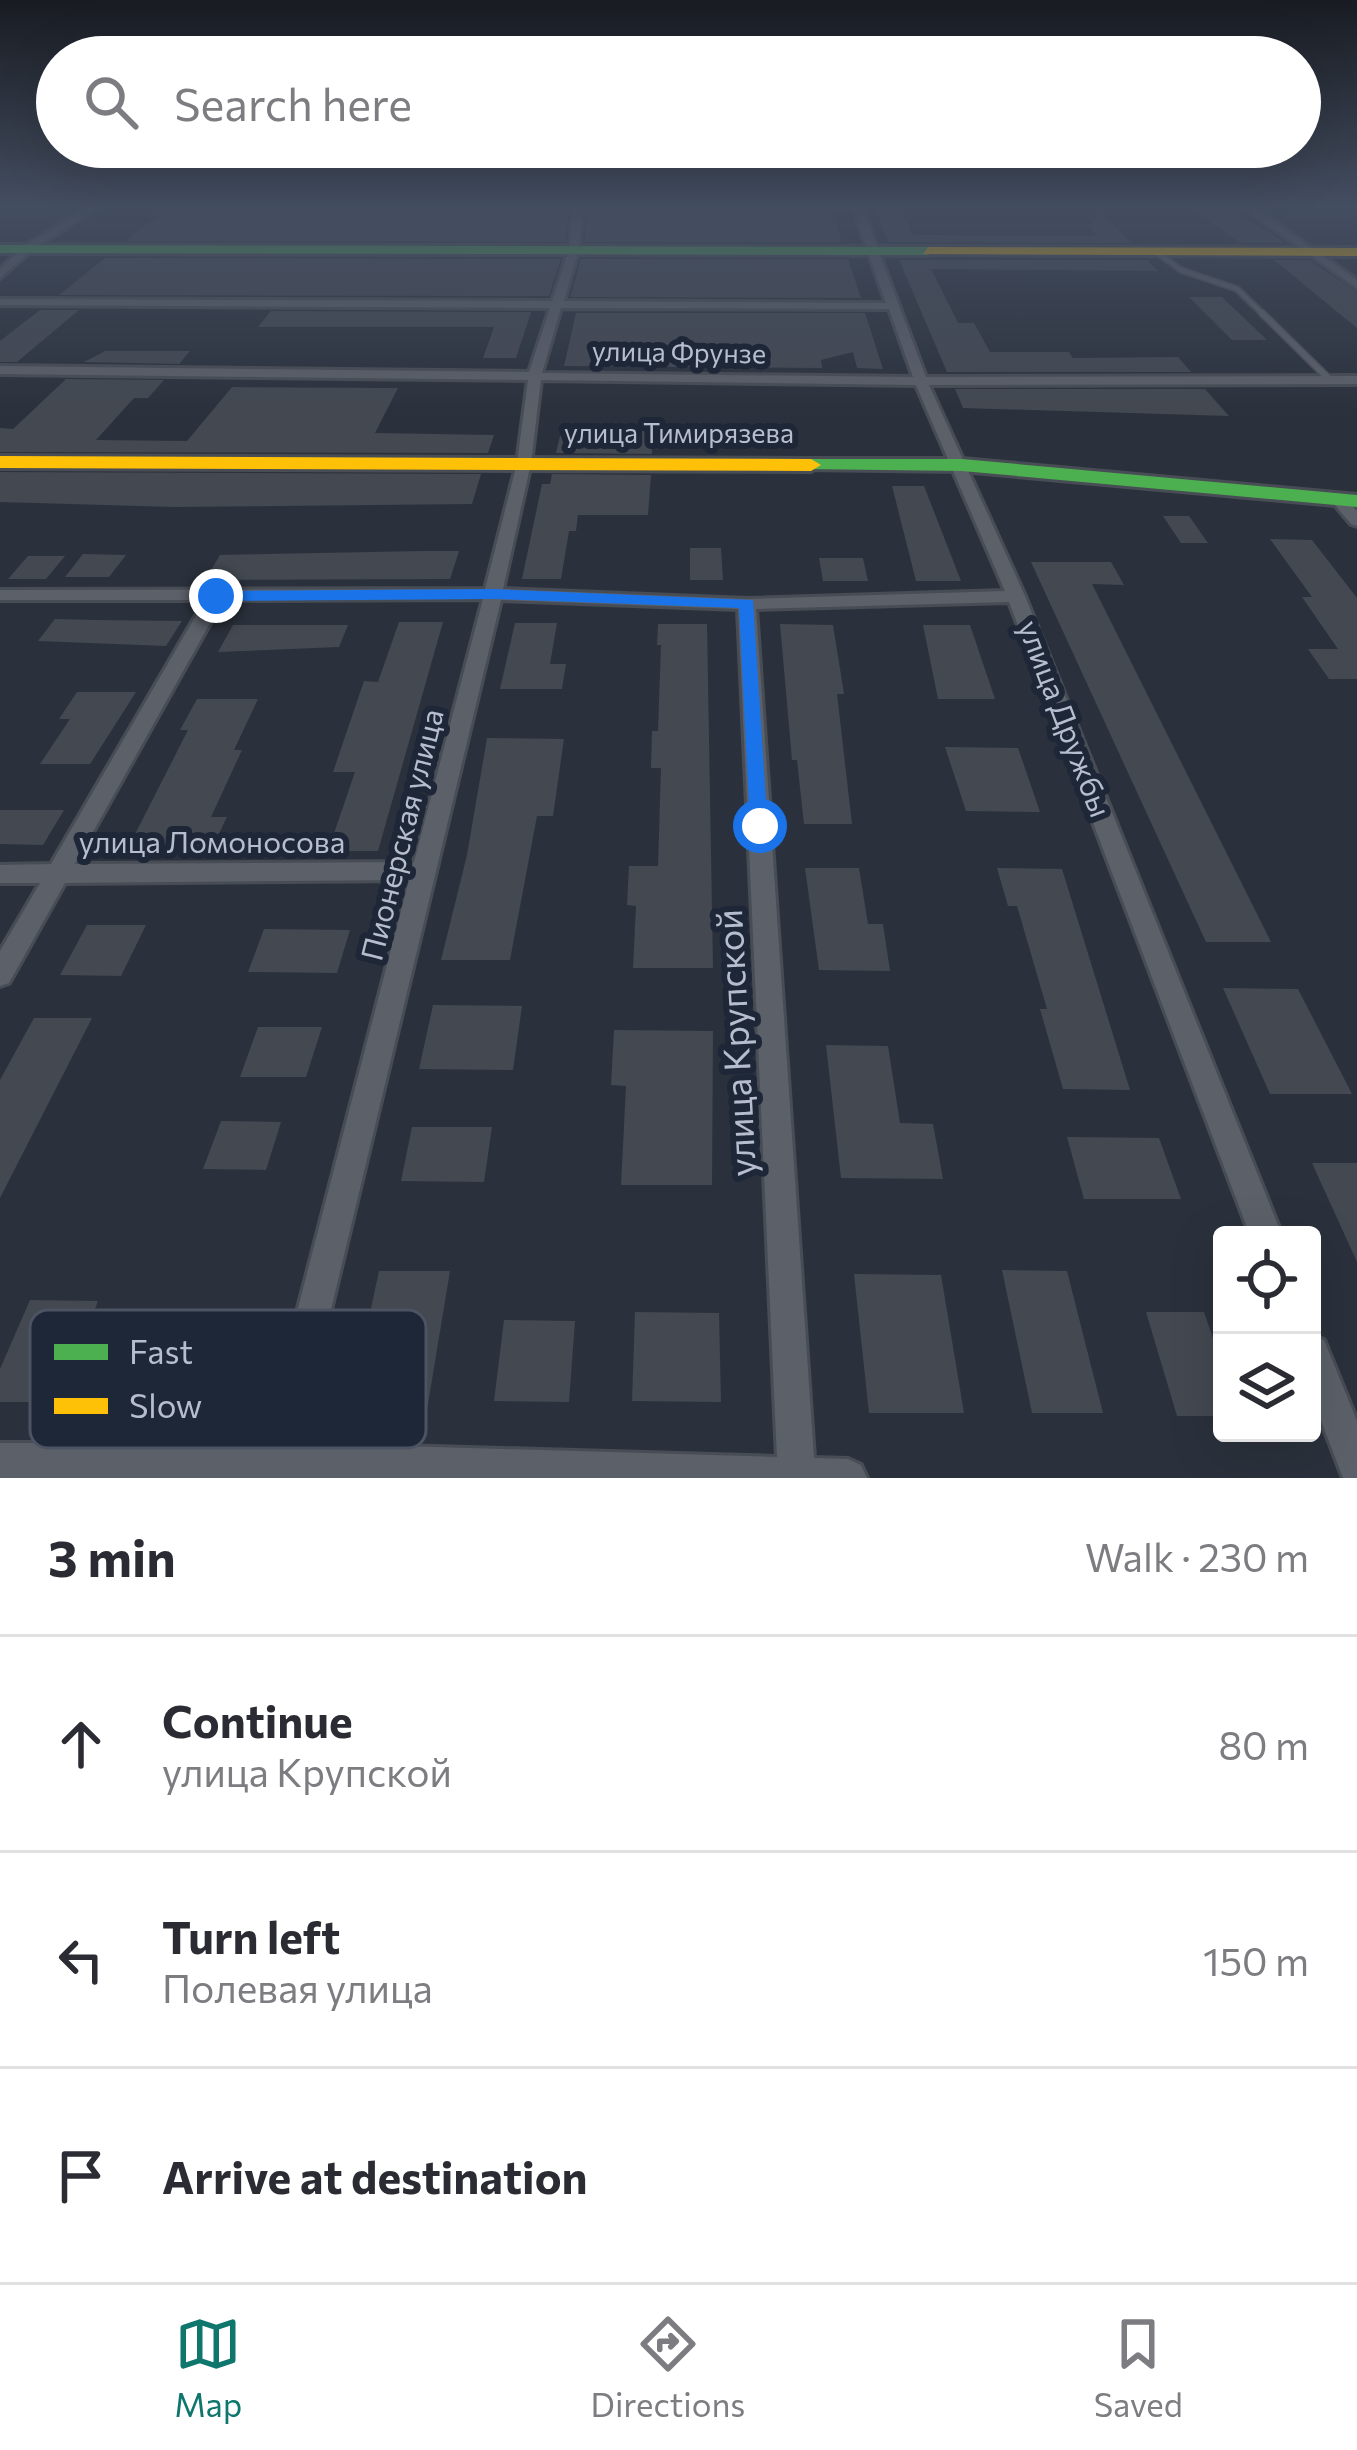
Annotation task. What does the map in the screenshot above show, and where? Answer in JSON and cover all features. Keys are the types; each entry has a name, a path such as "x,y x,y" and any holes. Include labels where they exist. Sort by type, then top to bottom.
{"street":[{"name":"Пионерская улица","path":"314,1310 493,594 524,463 536,375 566,274"},
{"name":"улица Дружбы","path":"883,274 921,381 1016,596 1262,1226"},
{"path":"0,302 894,306"},
{"name":"улица Фрунзе","path":"0,370 921,381 1357,380"},
{"name":"улица Тимирязева","path":"0,462 962,465 1351,507"},
{"path":"0,595 493,594 747,604 1016,596"},
{"path":"0,975 216,596"},
{"name":"улица Крупской","path":"747,604 796,1477"},
{"name":"улица Ломоносова","path":"0,874 425,871"},
{"path":"1321,1375 1357,1467"},
{"path":"0,1462 848,1478"}],"lane":[{"path":"1193,274 1237,289 1330,380"}],"building":[{"path":"85,274 556,274 549,296 59,295"},
{"path":"577,274 853,274 861,298 570,297"},
{"path":"905,274 933,274 958,323 974,323 990,352 1069,352 1073,358 1178,357 1191,372 947,372"},
{"path":"1291,274 1331,274 1357,292 1357,328"},
{"path":"1189,297 1222,297 1267,340 1232,340"},
{"path":"40,310 79,310 17,362 0,362 0,341"},
{"path":"271,311 531,312 516,358 483,358 494,327 258,327"},
{"path":"576,313 865,313 883,369 857,368 853,352 821,360 822,368 564,366"},
{"path":"105,351 190,351 179,364 84,362"},
{"path":"66,379 164,380 148,398 134,398 96,440 187,441 232,387 398,388 375,433 494,435 488,453 0,452 0,428 13,429"},
{"path":"955,389 1205,389 1229,416 963,408"},
{"path":"615,431 653,431 652,454 556,453 560,436 615,437"},
{"path":"0,472 481,474 472,504 174,507 0,502"},
{"path":"552,474 651,475 648,515 578,515 576,531 569,531 561,579 522,579 542,484 550,484"},
{"path":"892,486 924,486 961,581 916,581"},
{"path":"1163,516 1189,516 1208,543 1181,543"},
{"path":"1270,539 1312,540 1357,598 1357,679 1329,679 1308,649 1338,649 1302,597 1312,597"},
{"path":"690,548 721,548 723,580 690,580"},
{"path":"459,551 450,579 205,580 220,555"},
{"path":"83,554 126,555 109,577 65,577"},
{"path":"28,556 65,556 46,579 8,579"},
{"path":"819,558 863,558 868,581 823,581"},
{"path":"1031,562 1111,562 1124,585 1092,584 1271,942 1206,942"},
{"path":"55,619 182,621 166,646 38,641"},
{"path":"399,622 443,622 378,851 328,851 355,772 333,772 364,681 378,682"},
{"path":"515,623 557,623 550,664 566,664 562,689 500,689"},
{"path":"658,624 707,624 713,968 633,968 636,906 627,905 629,866 658,866 661,768 651,768 652,731 658,731"},
{"path":"780,624 833,625 844,694 837,694 852,824 804,824 797,760 792,760"},
{"path":"233,625 348,625 339,647 218,652"},
{"path":"923,625 970,625 995,699 938,699"},
{"path":"77,692 136,692 90,764 40,764 70,719 59,719"},
{"path":"197,699 258,699 234,750 242,750 211,817 227,817 213,846 129,846 188,730 180,730"},
{"path":"487,738 564,739 553,816 537,816 510,960 441,960 467,855"},
{"path":"945,747 1018,748 1040,812 966,811"},
{"path":"0,810 64,810 43,845 0,844"},
{"path":"805,868 859,868 868,924 883,924 890,971 819,970"},
{"path":"997,868 1062,869 1130,1090 1063,1089 1040,1009 1047,1009 1017,906 1008,906"},
{"path":"87,925 146,925 121,976 60,975"},
{"path":"264,929 350,930 337,973 248,972"},
{"path":"1223,988 1298,989 1352,1094 1270,1094"},
{"path":"433,1005 522,1006 513,1070 419,1069"},
{"path":"34,1018 92,1018 0,1198 0,1080"},
{"path":"258,1027 322,1027 306,1077 240,1077"},
{"path":"614,1030 713,1031 712,1185 621,1185 626,1086 611,1085"},
{"path":"826,1045 888,1046 900,1123 933,1124 943,1179 841,1178"},
{"path":"221,1121 281,1122 266,1170 203,1169"},
{"path":"412,1127 492,1127 484,1182 401,1181"},
{"path":"1067,1137 1159,1138 1181,1199 1084,1199"},
{"path":"1312,1163 1357,1163 1357,1262"},
{"path":"1002,1270 1067,1271 1103,1413 1032,1413"},
{"path":"379,1271 450,1271 427,1410 426,1310 371,1310"},
{"path":"854,1274 941,1275 964,1413 869,1413"},
{"path":"30,1300 98,1301 94,1310 30,1310 30,1402 0,1402 0,1369"},
{"path":"635,1312 719,1313 721,1402 632,1401"},
{"path":"1146,1312 1204,1312 1213,1338 1213,1416 1177,1416"},
{"path":"504,1320 575,1321 569,1402 494,1401"}],"traffic: fast":[{"path":"811,465 962,465 1357,501"}],"traffic: slow":[{"path":"0,462 811,465"}],"route":[{"path":"216,596 493,594 747,604 760,826"}]}
